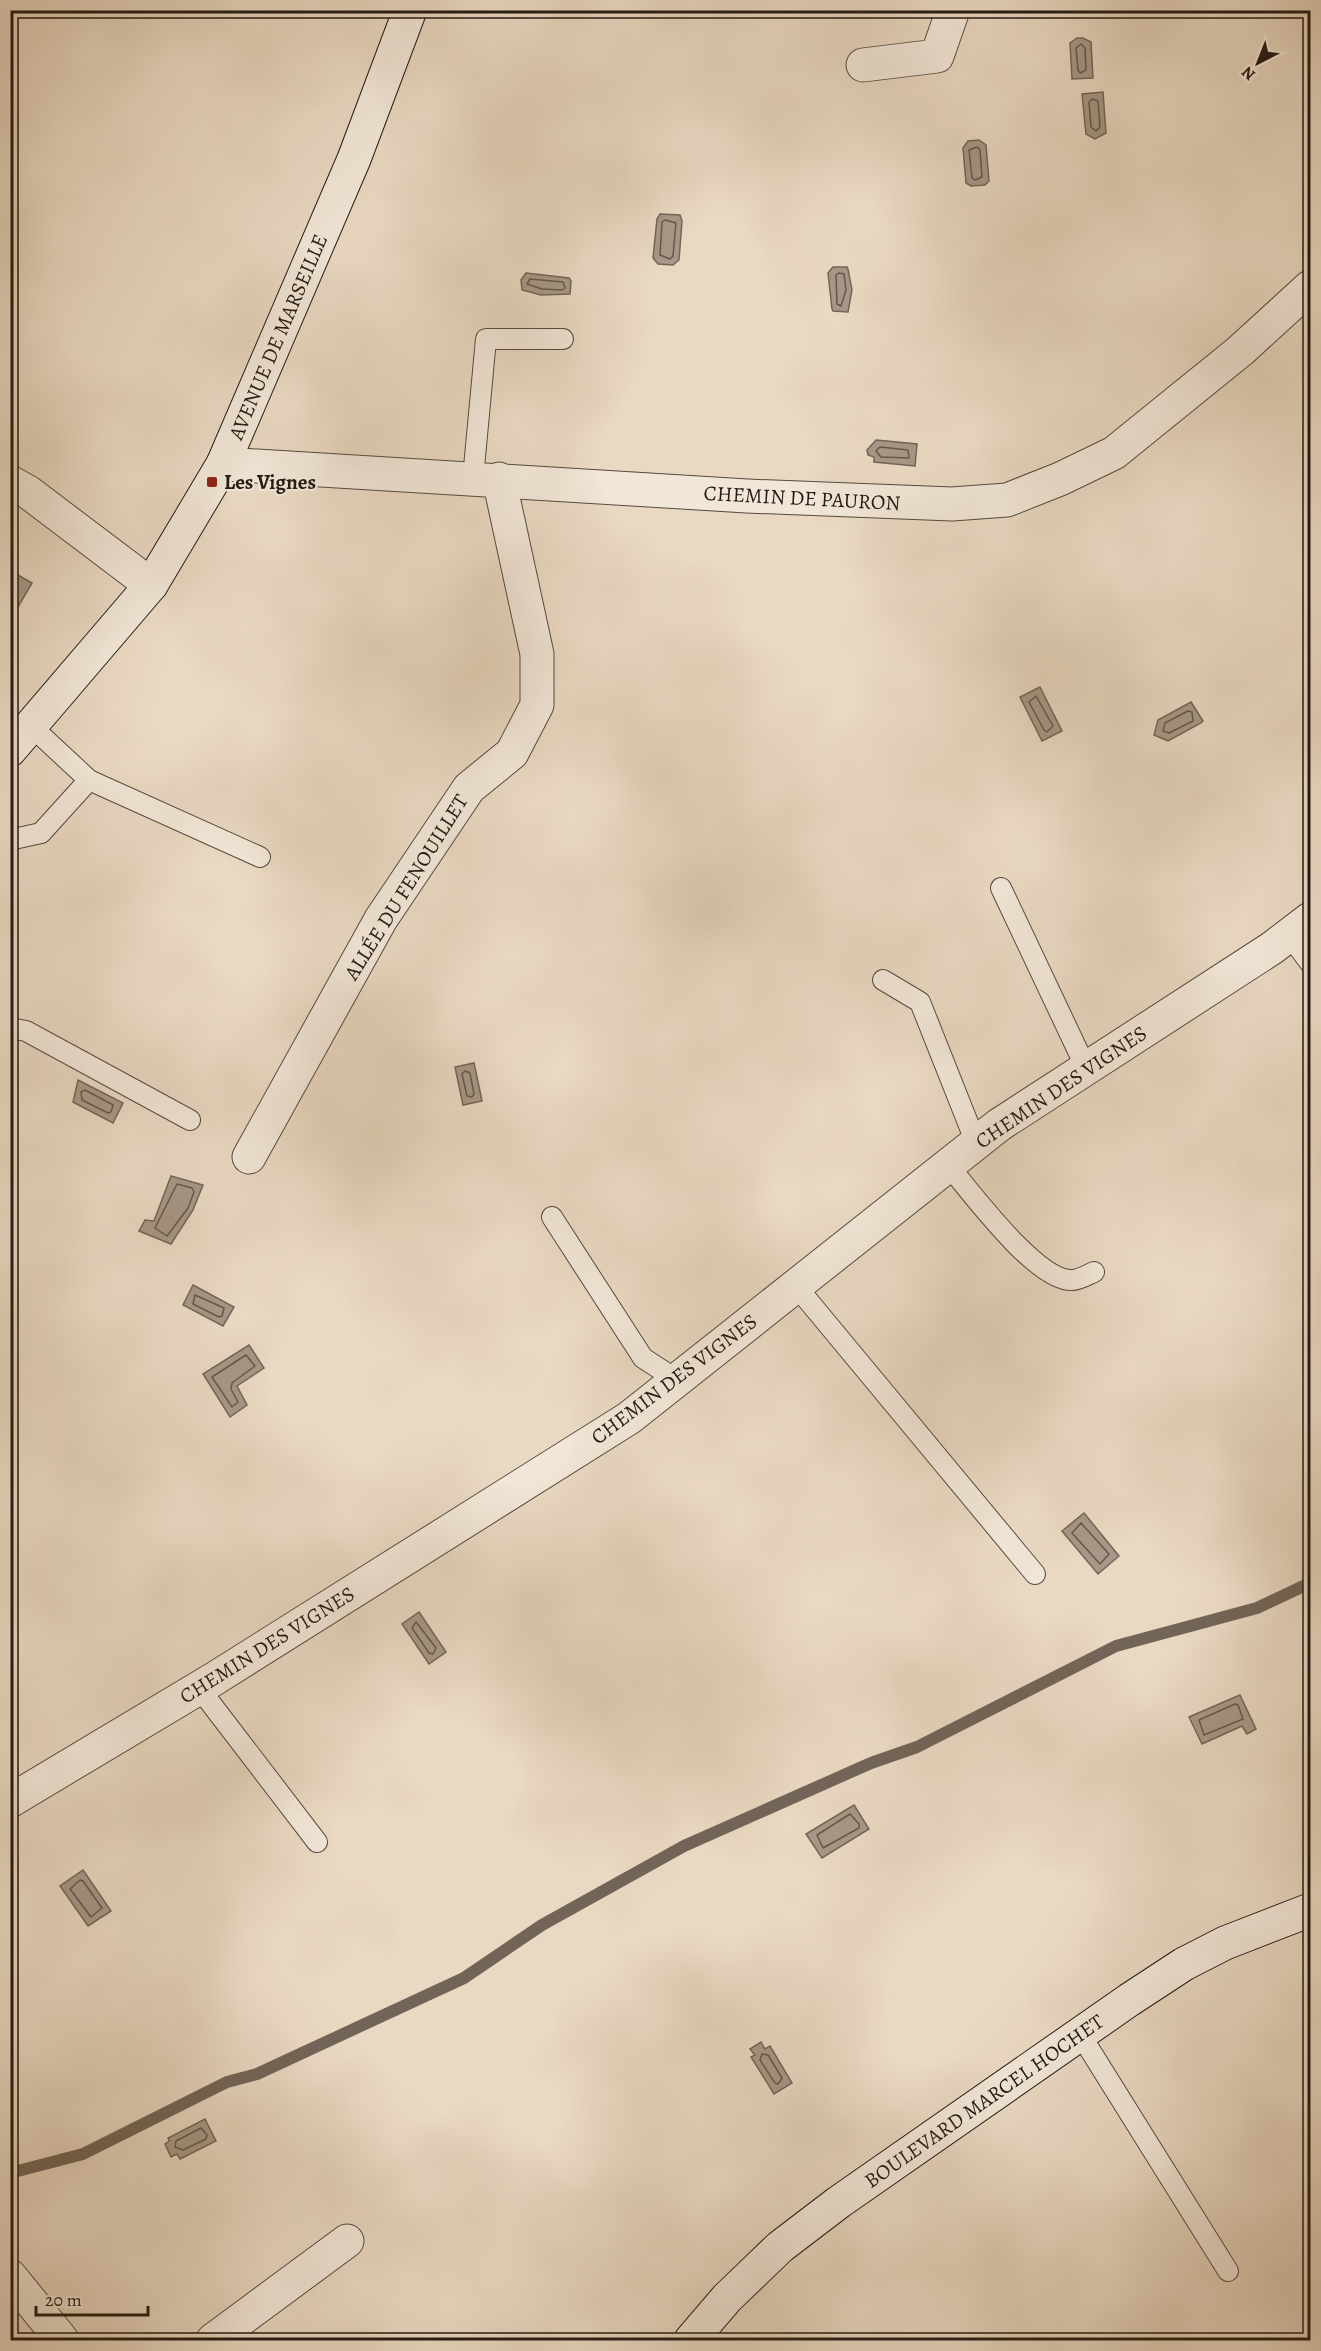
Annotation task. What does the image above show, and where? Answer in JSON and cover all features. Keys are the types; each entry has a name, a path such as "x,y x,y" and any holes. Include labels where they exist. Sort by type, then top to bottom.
{"street":[{"name":"AVENUE DE MARSEILLE","path":"21,738 151,585 223,465 354,159 410,10"},
{"path":"863,65 937,56 953,10"},
{"name":"CHEMIN DE PAURON","path":"223,465 747,496 952,504 1006,500 1060,479 1114,453 1240,351 1311,287"},
{"name":"ALLÉE DU FENOUILLET","path":"249,1157 381,920 469,788 512,753 537,705 537,654 486,479"},
{"path":"10,482 28,492 151,585"},
{"name":"CHEMIN DES VIGNES","path":"10,1801 199,1688 629,1418 999,1125 1300,927"},
{"name":"BOULEVARD MARCEL HOCHET","path":"691,2340 727,2298 780,2247 839,2202 1080,2034 1184,1964 1225,1942 1311,1910"},
{"path":"213,2340 347,2241"},
{"path":"10,2276 62,2340"}],"lane":[{"path":"486,479 486,339 563,339"},
{"path":"21,738 89,780 260,857"},
{"path":"10,843 14,839 41,833 89,780"},
{"path":"1001,888 1086,1068"},
{"path":"1300,927 1311,963"},
{"path":"883,980 920,1002 976,1143"},
{"path":"10,1028 26,1031 190,1120"},
{"path":"948,1166 1030,1260 1054,1275 1071,1280 1094,1272"},
{"path":"552,1217 643,1358 677,1380"},
{"path":"796,1286 1035,1574"},
{"path":"199,1688 317,1842"},
{"path":"1080,2034 1228,2271"}],"water":[{"path":"1077,38 1091,42 1093,78 1072,79 1070,43"},
{"path":"1103,92 1106,133 1095,139 1086,134 1082,94"},
{"path":"979,140 986,145 989,181 985,185 971,186 966,183 963,148 968,141"},
{"path":"660,214 680,215 682,221 679,260 673,265 658,264 653,258 657,219"},
{"path":"833,267 847,267 848,269 852,290 848,312 832,309 828,273"},
{"path":"526,273 569,278 571,281 570,294 541,295 522,290 521,280"},
{"path":"876,440 917,444 915,466 874,462 874,457 868,455 867,450"},
{"path":"11,571 32,583 11,619"},
{"path":"1040,687 1062,731 1042,741 1020,697"},
{"path":"1191,702 1203,721 1201,723 1168,741 1154,735 1158,720"},
{"path":"474,1063 482,1101 463,1105 455,1067"},
{"path":"78,1080 123,1103 113,1123 73,1102"},
{"path":"171,1176 203,1185 193,1210 171,1244 139,1231 145,1220 154,1221"},
{"path":"193,1285 234,1307 223,1326 183,1305"},
{"path":"249,1345 264,1368 237,1386 247,1405 230,1417 203,1374"},
{"path":"1084,1513 1119,1556 1098,1574 1062,1531"},
{"path":"419,1612 446,1652 429,1664 402,1624"},
{"path":"1240,1695 1256,1729 1247,1734 1242,1726 1202,1744 1189,1717"},
{"path":"854,1805 869,1829 822,1858 806,1834"},
{"path":"83,1870 111,1911 88,1926 60,1886"},
{"path":"761,2042 765,2049 770,2046 792,2083 774,2094 751,2057 755,2055 750,2049"},
{"path":"205,2119 216,2141 180,2159 177,2154 171,2157 165,2144 169,2141 168,2138"}],"waterway":[{"path":"10,2173 83,2154 227,2082 257,2074 464,1978 542,1925 684,1846 871,1763 917,1747 1116,1646 1257,1608 1310,1583"}],"place":[{"name":"Les Vignes","path":"212,482"}]}
